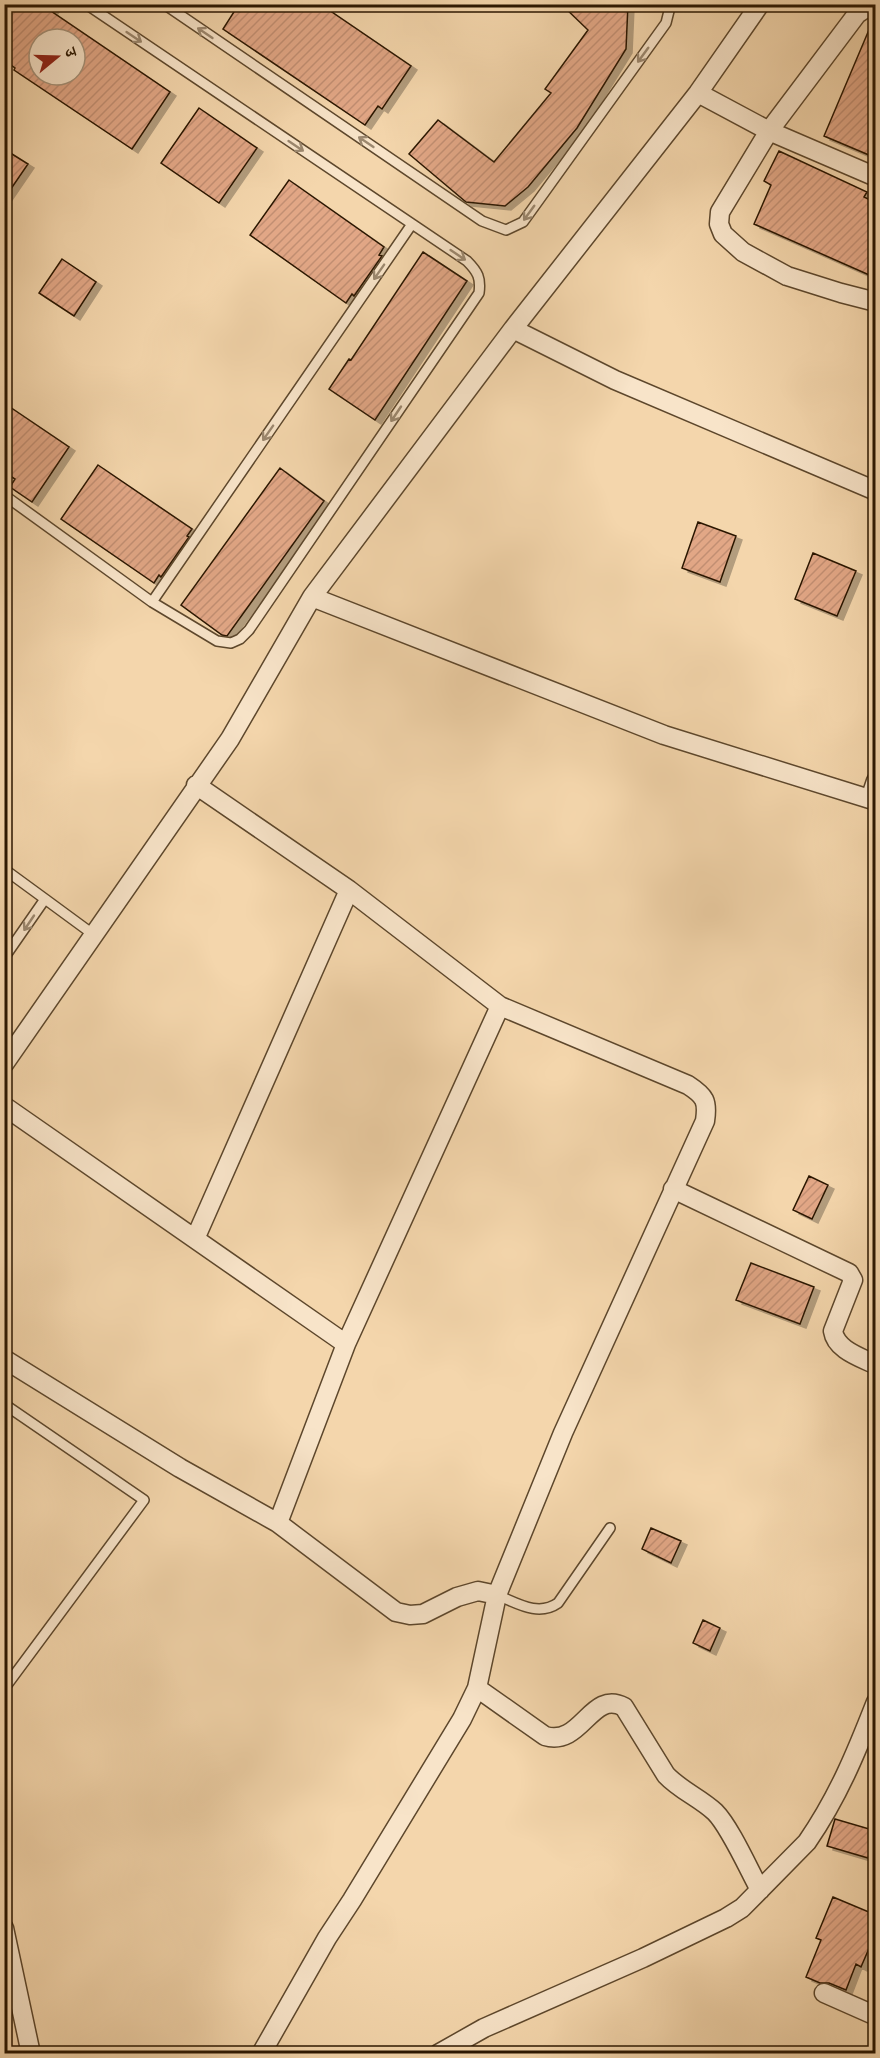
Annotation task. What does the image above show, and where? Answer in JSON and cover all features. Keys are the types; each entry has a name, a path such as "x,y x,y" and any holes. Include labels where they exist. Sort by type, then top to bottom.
{"street":[{"path":"4,1064 230,739 312,597 513,328 698,93 760,4"},
{"path":"876,6 866,8 857,14 769,131 720,212 719,224 723,234 743,252 787,276 876,302"},
{"path":"698,93 769,131 876,177"},
{"path":"513,328 615,380 876,491"},
{"path":"312,597 664,735 873,800 876,782"},
{"path":"196,785 349,890 500,1006 688,1085 702,1094 707,1108 705,1121 563,1433 497,1595 477,1688 462,1719 327,1938 261,2054"},
{"path":"195,1239 349,890"},
{"path":"278,1523 346,1344 500,1006"},
{"path":"4,1106 346,1344"},
{"path":"673,1189 849,1274 853,1280 833,1331 834,1338 841,1347 876,1365"},
{"path":"4,1359 180,1468 278,1523 396,1612 410,1615 423,1614 457,1597 478,1591 497,1595"},
{"path":"477,1688 545,1736 553,1739 570,1734 599,1707 609,1703 624,1707 666,1775 705,1804 721,1821 760,1890"},
{"path":"438,2054 484,2028 643,1958 742,1908 814,1832 844,1781 876,1702"},
{"path":"4,1928 31,2054"},
{"path":"824,1993 876,2016"}],"lane":[{"path":"4,495 152,602 217,641 231,643 240,639 262,611 479,293 481,280 467,261 86,4"},
{"path":"164,4 482,221 506,230 524,222 666,23 669,11 667,4"},
{"path":"152,602 412,224"},
{"path":"4,869 94,934"},
{"path":"4,958 45,899"},
{"path":"4,1404 144,1500 4,1689"},
{"path":"497,1595 533,1609 542,1611 551,1608 558,1603 610,1528"}],"building":[{"path":"4,4 56,4 51,11 75,27 27,27 27,79 14,70 15,68 4,60"},
{"path":"239,4 320,4 411,66 382,109 378,106 365,125 223,29"},
{"path":"561,4 628,4 626,49 577,128 528,187 505,206 466,202 409,154 438,120 494,162 551,93 545,89 588,30"},
{"path":"874,18 876,18 876,158 824,136"},
{"path":"87,36 170,92 132,149 39,87 87,87"},
{"path":"199,108 257,148 219,203 161,163"},
{"path":"4,149 28,164 4,199"},
{"path":"779,151 867,192 864,197 876,203 876,278 754,224 771,185 764,181"},
{"path":"289,180 384,247 379,255 382,256 354,296 352,294 346,303 250,235"},
{"path":"423,252 467,281 375,420 329,389"},
{"path":"62,259 96,282 74,316 39,293"},
{"path":"4,403 69,447 32,502 10,487 15,479 4,472"},
{"path":"98,465 192,529 187,536 189,537 161,577 159,575 154,583 61,519"},
{"path":"280,468 324,501 227,636 222,635 181,605"},
{"path":"698,522 736,536 720,582 682,568"},
{"path":"813,553 856,571 837,616 795,599"},
{"path":"809,1176 828,1185 812,1219 793,1210"},
{"path":"751,1263 814,1287 800,1324 736,1300"},
{"path":"651,1528 681,1541 671,1563 642,1549"},
{"path":"703,1620 720,1628 710,1651 693,1643"},
{"path":"835,1819 876,1831 868,1858 827,1846"},
{"path":"833,1897 876,1915 876,1932 861,1967 856,1964 846,1990 806,1977 821,1940 816,1938"}]}
